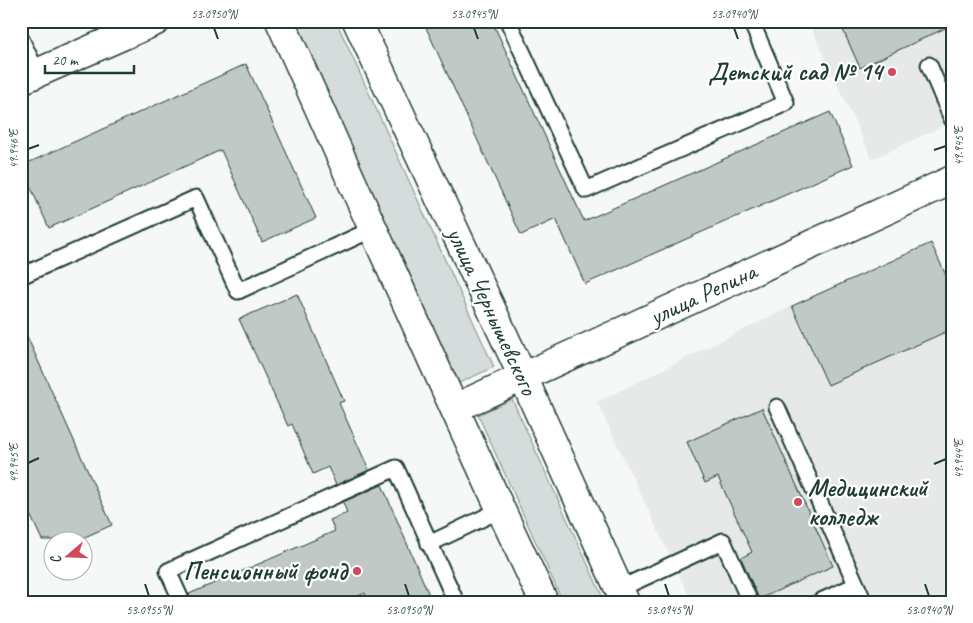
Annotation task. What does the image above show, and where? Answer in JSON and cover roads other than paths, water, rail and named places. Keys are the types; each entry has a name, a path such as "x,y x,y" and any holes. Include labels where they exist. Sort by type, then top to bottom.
{"street":[{"path":"29,77 156,21"},
{"path":"280,21 540,601"},
{"name":"улица Чернышевского","path":"356,21 523,377 622,595"},
{"name":"улица Репина","path":"454,408 952,180"}],"lane":[{"path":"508,21 586,190 786,103 751,21"},
{"path":"21,39 29,77"},
{"path":"929,64 952,119"},
{"path":"21,276 196,198 238,291 373,229"},
{"path":"777,407 864,602"},
{"path":"182,602 168,571 396,468 456,602"},
{"path":"430,544 500,510"},
{"path":"622,595 722,541 750,602"},
{"path":"819,602 856,585"}],"place":[{"name":"Детский сад № 14","path":"892,72"},
{"name":"Медицинский колледж","path":"798,502"},
{"name":"Пенсионный фонд","path":"357,571"}]}
